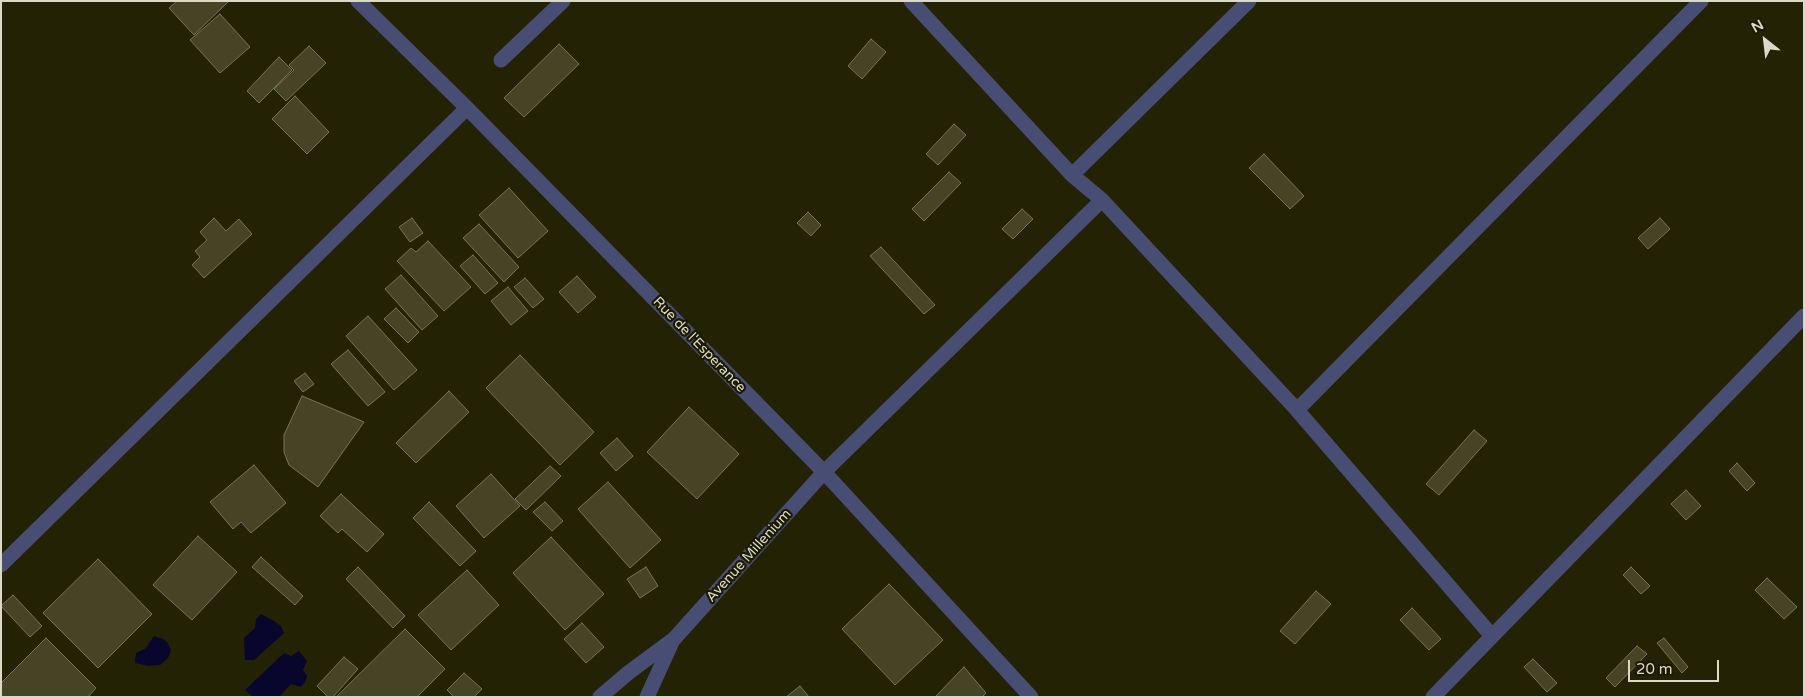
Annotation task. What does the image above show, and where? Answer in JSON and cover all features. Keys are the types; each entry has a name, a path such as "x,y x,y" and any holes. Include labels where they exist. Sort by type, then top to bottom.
{"street":[{"name":"Rue de l'Esperance","path":"358,1 467,108 824,472 1031,697"},
{"path":"501,60 563,1"},
{"path":"911,1 1072,175 1102,200 1297,410 1492,636"},
{"path":"1072,175 1248,1"},
{"path":"1297,410 1701,1"},
{"path":"1,565 467,108"},
{"name":"Avenue Millenium","path":"600,697 628,673 674,639 824,472 1102,200"},
{"path":"1433,697 1804,316"},
{"name":"Avenue Millenium","path":"647,697 674,639"}],"shaded area":[{"path":"261,614 281,626 284,633 254,660 245,660 244,638 255,628 256,619"},
{"path":"154,636 167,642 171,650 168,658 160,665 148,666 135,663 136,653 145,649"},
{"path":"299,651 307,661 303,670 307,676 301,687 291,684 279,697 253,697 245,690 284,653 291,656"}],"building":[{"path":"177,1 229,1 194,35 169,8"},
{"path":"220,14 250,47 220,73 190,40"},
{"path":"871,39 886,52 862,79 848,66"},
{"path":"559,44 579,64 524,117 504,98"},
{"path":"309,46 326,63 286,101 274,89 294,70 289,65"},
{"path":"279,57 292,70 259,103 247,91"},
{"path":"295,96 329,132 307,154 272,119"},
{"path":"954,124 966,135 938,165 926,154"},
{"path":"1264,154 1304,196 1290,209 1249,168"},
{"path":"949,172 961,183 924,221 912,209"},
{"path":"509,188 548,231 518,258 479,215"},
{"path":"1022,209 1033,219 1013,239 1002,229"},
{"path":"808,212 821,225 811,236 797,223"},
{"path":"214,218 226,231 239,219 252,234 204,278 192,265 200,257 195,251 207,240 200,232"},
{"path":"412,218 423,233 410,242 399,227"},
{"path":"1660,218 1670,229 1648,249 1638,238"},
{"path":"479,224 519,267 504,282 463,238"},
{"path":"428,241 471,287 444,311 397,261 411,248 416,252"},
{"path":"881,247 935,305 924,314 870,256"},
{"path":"473,255 498,283 485,294 460,266"},
{"path":"401,275 438,316 422,330 385,289"},
{"path":"577,276 596,297 578,313 559,292"},
{"path":"525,278 544,299 533,308 514,287"},
{"path":"508,287 528,311 511,325 491,301"},
{"path":"396,308 419,332 408,343 384,319"},
{"path":"368,316 417,370 394,390 346,336"},
{"path":"348,350 385,392 368,406 331,364"},
{"path":"520,355 594,432 560,465 486,388"},
{"path":"305,373 314,384 303,392 294,381"},
{"path":"449,391 469,412 416,463 396,443"},
{"path":"302,396 364,422 318,487 289,465 284,452 284,435"},
{"path":"689,407 739,454 697,499 647,452"},
{"path":"1474,430 1487,441 1439,495 1426,484"},
{"path":"617,438 633,456 616,471 600,453"},
{"path":"1737,463 1755,483 1747,491 1729,471"},
{"path":"254,465 286,503 251,533 241,522 233,529 210,502"},
{"path":"550,466 561,476 526,510 515,499"},
{"path":"491,474 520,506 484,538 456,506"},
{"path":"608,482 661,540 630,568 578,509"},
{"path":"1686,490 1701,506 1686,520 1671,504"},
{"path":"341,494 384,534 367,552 342,529 338,533 320,516"},
{"path":"429,502 476,551 460,566 413,518"},
{"path":"545,502 563,521 552,531 533,512"},
{"path":"198,536 237,572 192,620 153,585"},
{"path":"551,537 604,594 565,630 513,573"},
{"path":"261,557 303,596 295,605 252,567"},
{"path":"98,559 152,614 98,668 43,613"},
{"path":"358,567 405,616 393,628 346,579"},
{"path":"646,567 658,586 640,598 627,579"},
{"path":"1631,567 1650,586 1641,594 1623,575"},
{"path":"467,570 499,605 451,650 418,615"},
{"path":"1767,578 1797,607 1784,619 1755,590"},
{"path":"889,584 943,640 895,685 842,629"},
{"path":"1316,591 1331,604 1295,644 1280,631"},
{"path":"13,595 42,626 30,637 1,606"},
{"path":"1412,608 1441,639 1429,650 1400,620"},
{"path":"582,623 604,647 586,663 564,639"},
{"path":"405,629 445,669 417,697 336,697"},
{"path":"46,638 96,688 88,697 1,697 1,683"},
{"path":"1664,638 1688,667 1682,673 1657,643"},
{"path":"1637,646 1647,654 1615,687 1606,678"},
{"path":"344,657 358,669 333,697 328,697 317,686"},
{"path":"1533,659 1557,683 1547,692 1524,667"},
{"path":"964,667 986,693 982,697 935,697"},
{"path":"464,673 482,689 474,697 454,697 447,690"},
{"path":"800,686 809,697 786,697"}]}
